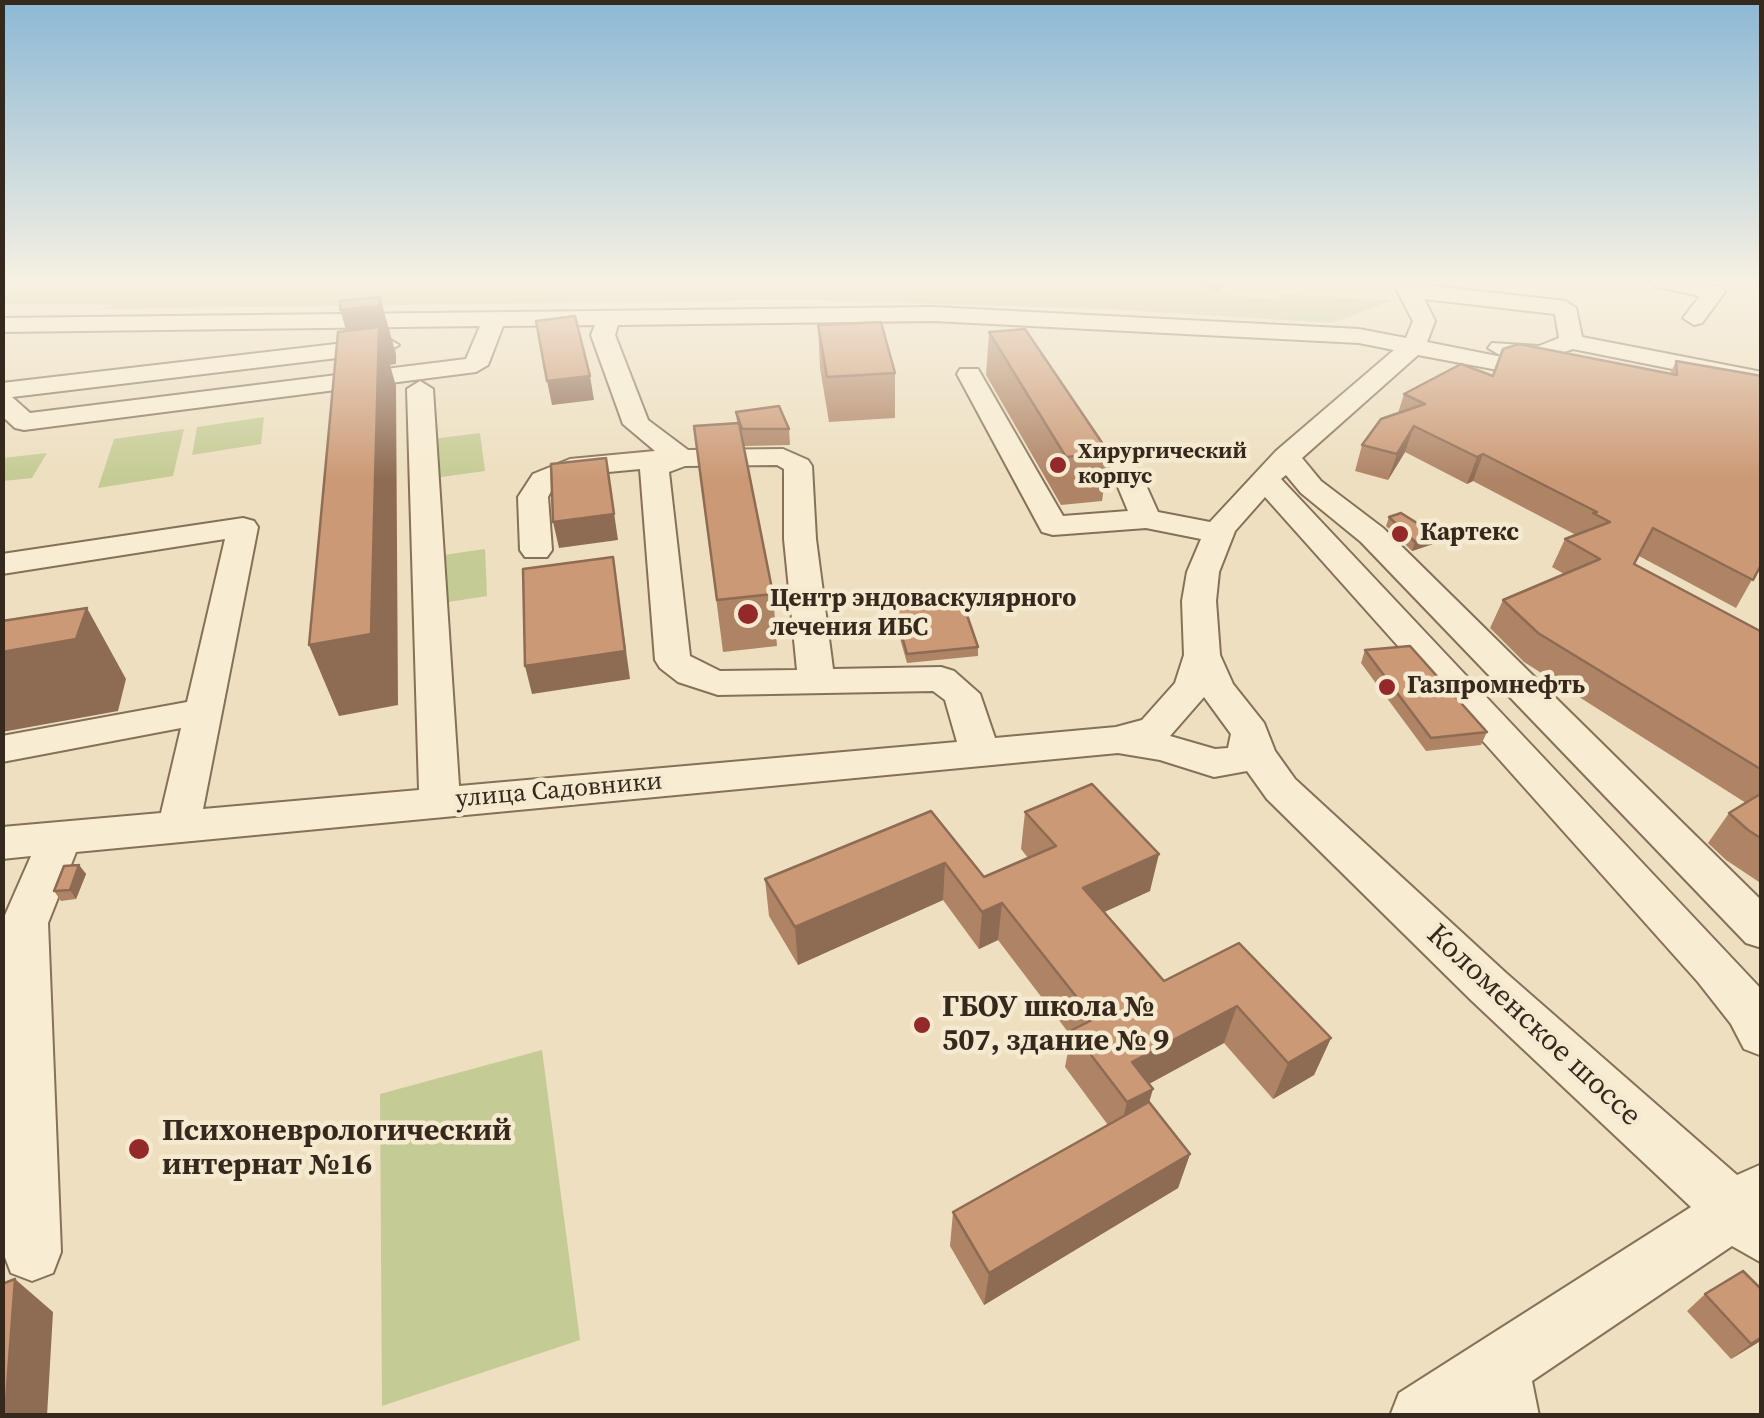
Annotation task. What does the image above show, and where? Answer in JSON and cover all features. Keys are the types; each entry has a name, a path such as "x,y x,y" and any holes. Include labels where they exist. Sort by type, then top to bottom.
{"street":[{"path":"2,391 327,347"},
{"path":"2,402 24,422 476,365 483,347"},
{"path":"609,347 636,424 682,458"},
{"path":"1356,347 1375,358 1374,381"},
{"path":"1193,758 1169,742 1164,726 1192,688 1202,655 1203,572 1218,534 1275,468 1410,347"},
{"path":"1436,347 1498,362"},
{"path":"1474,347 1541,353 1557,347"},
{"path":"1597,347 1762,380"},
{"path":"968,374 1053,526 1146,519 1218,534"},
{"path":"420,389 440,802"},
{"path":"536,550 533,497 542,480 570,468 682,458 783,457 798,466 800,538 816,678"},
{"path":"682,458 654,468 674,660 691,674 718,683 816,678 941,680 962,694 980,753"},
{"path":"1122,463 1146,519"},
{"path":"1275,468 1311,486 1372,535 1762,930"},
{"path":"1275,468 1715,968 1748,1009 1762,1034"},
{"path":"2,564 244,527 179,826"},
{"path":"1202,655 1216,688 1244,728"},
{"name":"улица Садовники","path":"2,843 1116,740 1140,742 1193,758 1237,760 1246,754 1244,728 1202,706 1169,716 1155,729 1116,740"},
{"path":"2,750 202,711"},
{"name":"Коломенское шоссе","path":"1244,728 1265,768 1307,815"},
{"name":"Коломенское шоссе","path":"1193,758 1282,797 1307,815 1752,1212"},
{"path":"32,1252 25,923 60,838"},
{"path":"1422,1416 1503,1390 1672,1255 1752,1212"}],"green space":[{"path":"264,417 261,444 192,455 197,427"},
{"path":"184,429 173,476 98,488 114,439"},
{"path":"480,433 485,471 434,478 432,439"},
{"path":"47,453 32,478 3,481 3,458"},
{"path":"485,549 487,596 436,604 437,556"},
{"path":"542,1050 580,1340 382,1406 380,1094"}],"building":[{"path":"337,347 378,347 371,634 309,645"},
{"path":"541,347 583,347 590,376 547,381"},
{"path":"822,347 888,347 895,373 827,377"},
{"path":"998,347 1037,347 1109,453 1066,457"},
{"path":"1535,347 1677,375 1676,361 1762,376 1762,563 1753,580 1653,528 1634,564 1762,632 1762,770 1538,633 1503,600 1600,559 1565,539 1610,522 1483,454 1477,457 1414,426 1397,454 1362,445 1381,419 1425,404 1404,394 1461,364 1493,376 1503,349"},
{"path":"779,406 789,429 742,429 736,412"},
{"path":"739,423 773,594 717,600 694,426"},
{"path":"606,458 614,514 553,522 551,464"},
{"path":"1401,513 1436,535 1415,542 1389,517"},
{"path":"613,557 625,651 525,666 523,569"},
{"path":"960,595 978,647 907,654 892,601"},
{"path":"87,608 76,639 2,652 2,621"},
{"path":"1410,646 1487,732 1431,738 1365,650"},
{"path":"1092,784 1159,854 1083,888 1164,981 1239,943 1331,1038 1288,1063 1237,1006 1132,1062 1153,1089 1127,1102 1072,1030 1094,1019 1002,903 982,912 945,863 795,927 765,879 931,811 984,877 1056,846 1025,812"},
{"path":"1762,793 1762,839 1729,813"},
{"path":"79,865 70,890 54,891 64,866"},
{"path":"1149,1102 1190,1154 989,1273 953,1212"},
{"path":"1743,1271 1762,1290 1762,1337 1751,1344 1705,1294"},
{"path":"15,1279 6,1401 2,1402 2,1284"}],"place":[{"name":"Хирургический корпус","path":"1058,465"},
{"name":"Картекс","path":"1400,534"},
{"name":"Центр эндоваскулярного лечения ИБС","path":"748,614"},
{"name":"Газпромнефть","path":"1387,687"},
{"name":"ГБОУ школа № 507, здание № 9","path":"922,1025"},
{"name":"Психоневрологический интернат №16","path":"139,1149"}]}
